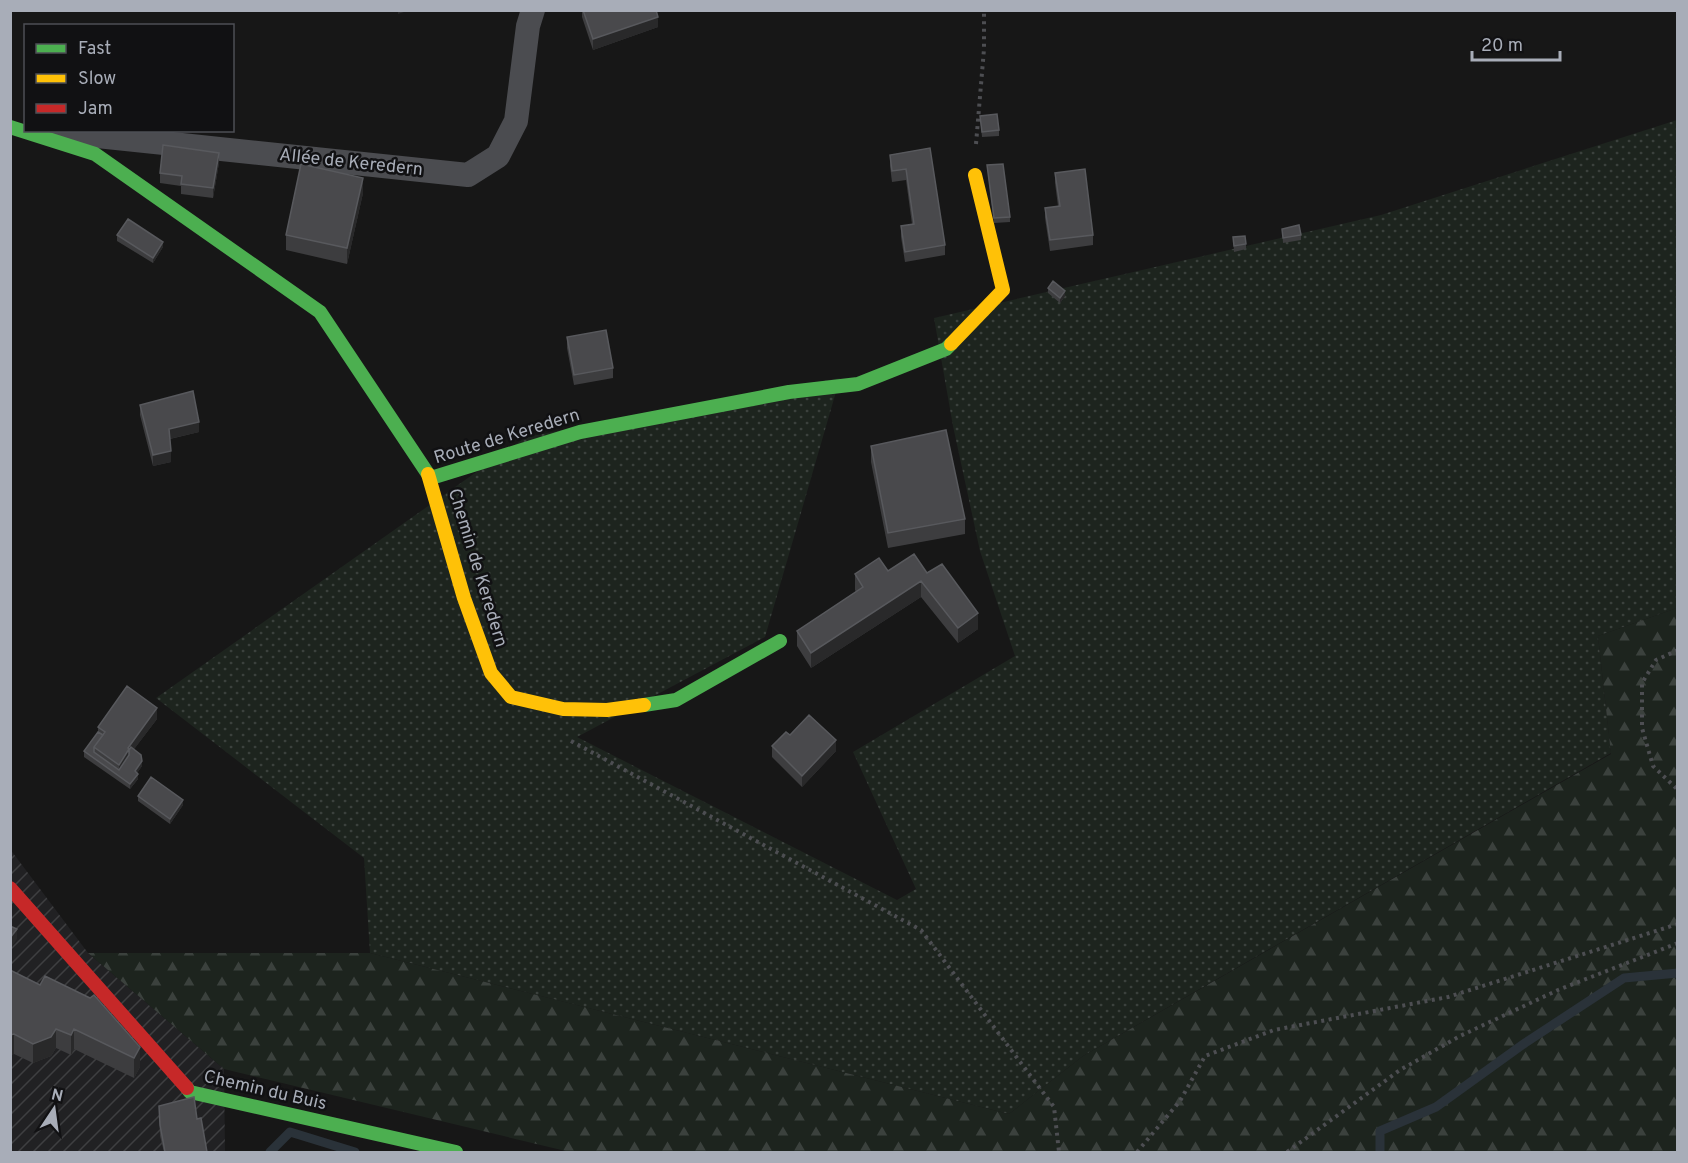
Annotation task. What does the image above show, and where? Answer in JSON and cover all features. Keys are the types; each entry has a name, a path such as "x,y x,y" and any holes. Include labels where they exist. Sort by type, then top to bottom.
{"street":[{"name":"Allée de Keredern","path":"67,132 468,175 498,156 516,121 528,26 533,10"},
{"name":"Route de Keredern","path":"26,132 95,154 320,312 431,478 580,432 789,392 858,384 946,349 1003,290 975,175"},
{"name":"Chemin de Keredern","path":"431,478 464,598 491,673 511,697 563,709 607,710 676,700 780,641"},
{"name":"Chemin du Buis","path":"10,888 190,1092 456,1152"}],"path":[{"path":"975,175 984,49 984,10"},
{"path":"1677,651 1656,660 1642,683 1642,728 1653,766 1677,790"},
{"path":"562,736 921,930 1054,1107 1059,1152"},
{"path":"1137,1152 1180,1101 1205,1056 1274,1030 1448,997 1677,924"},
{"path":"1287,1152 1400,1070 1460,1036 1558,990 1677,943"}],"shaded area":[{"path":"10,849 88,953 224,1069 225,1152 11,1152"}],"green space":[{"path":"1677,120 1677,608 1598,636 1611,753 1083,1056 1009,1114 370,953 364,858 156,698 526,437 840,378 765,637 577,737 897,900 916,889 853,752 1015,656 980,551 953,426 934,318 1381,215"},
{"path":"1677,608 1677,1152 570,1152 224,1069 88,953 370,953 1009,1114 1083,1056 1611,754 1598,636"}],"building":[{"path":"583,10 656,10 658,17 593,39"},
{"path":"997,114 999,130 982,132 980,116"},
{"path":"163,145 219,153 213,188 181,184 182,176 160,173"},
{"path":"930,148 945,245 905,252 901,226 914,224 906,169 892,171 890,155"},
{"path":"301,164 363,178 347,248 286,235"},
{"path":"1003,164 1010,217 994,218 987,165"},
{"path":"1085,169 1093,235 1050,240 1045,208 1060,206 1055,173"},
{"path":"128,219 163,242 153,258 117,235"},
{"path":"1299,225 1301,235 1283,238 1282,229"},
{"path":"1245,236 1246,244 1234,246 1233,237"},
{"path":"1053,281 1065,291 1060,298 1048,288"},
{"path":"606,330 613,368 574,375 567,337"},
{"path":"193,391 199,422 169,429 171,451 153,455 140,405"},
{"path":"946,430 965,519 888,533 871,446"},
{"path":"914,554 927,573 942,564 978,613 958,628 921,581 811,653 797,631 863,587 855,574 879,558 888,571"},
{"path":"127,686 157,708 128,748 119,765 94,747 105,732 98,727"},
{"path":"809,715 836,740 802,776 772,746 786,732 790,735"},
{"path":"98,732 103,735 94,747 94,752 119,770 129,755 131,747 141,755 142,761 135,771 138,774 130,784 84,751"},
{"path":"151,777 183,800 170,819 138,796"},
{"path":"10,926 17,929 10,938"},
{"path":"10,970 40,985 45,976 90,998 94,995 140,1047 134,1058 74,1029 71,1035 56,1029 51,1037 33,1044 14,1034 10,1035"},
{"path":"194,1097 197,1119 201,1118 207,1152 165,1152 159,1106"}],"waterway":[{"path":"1380,1152 1380,1131 1436,1107 1525,1043 1624,978 1678,973"},
{"path":"270,1152 290,1132 355,1152"}],"traffic: fast":[{"path":"10,127 24,131"},
{"path":"26,132 95,154 320,312 428,474"},
{"path":"431,478 580,432 789,392 858,384 946,349 951,344"},
{"path":"644,705 676,700 780,641"},
{"path":"187,1088 190,1092 456,1152"}],"traffic: slow":[{"path":"951,344 1003,290 975,175"},
{"path":"428,474 464,598 491,673 511,697 563,709 607,710 644,705"}],"traffic: jam":[{"path":"10,888 187,1088"}]}
